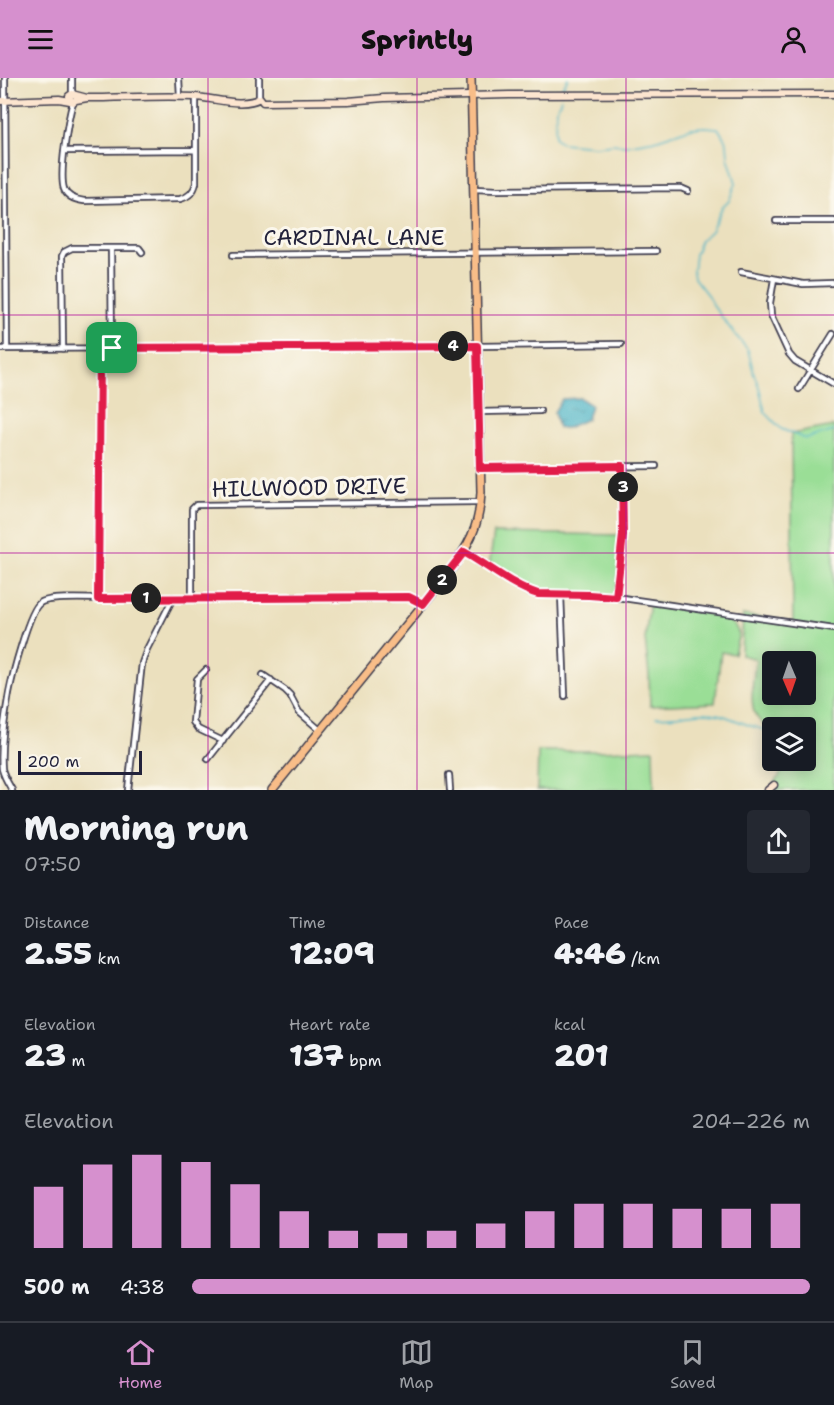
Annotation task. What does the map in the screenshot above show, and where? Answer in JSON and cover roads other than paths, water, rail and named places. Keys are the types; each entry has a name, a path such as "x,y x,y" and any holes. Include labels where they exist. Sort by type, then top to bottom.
{"main road":[{"path":"272,790 464,552 474,531 480,502 480,468 471,78"}],"street":[{"path":"5,78 3,101 7,349"},
{"path":"72,78 72,98 64,151 64,188 68,195 84,201 180,199 193,192 196,183 196,97"},
{"path":"179,78 180,97"},
{"path":"259,78 259,101"},
{"path":"3,101 196,97 245,102 471,96 834,93"},
{"path":"64,151 196,150"},
{"path":"474,189 681,188 688,191"},
{"path":"776,221 834,220"},
{"path":"63,349 62,256 64,252 72,248 139,248 142,252"},
{"path":"111,248 112,348"},
{"name":"CARDINAL LANE","path":"233,255 656,251"},
{"path":"741,272 803,284 834,283"},
{"path":"774,279 770,303 771,315 789,354 795,362 834,384"},
{"path":"799,389 833,334"},
{"path":"0,349 621,344"},
{"path":"98,599 100,348"},
{"path":"478,412 540,411"},
{"path":"616,597 623,535 622,466"},
{"path":"480,468 656,466"},
{"name":"HILLWOOD DRIVE","path":"192,597 192,509 196,505 480,502"},
{"path":"464,552 523,588 538,594 616,597 834,629"},
{"path":"561,595 565,696"},
{"path":"12,790 2,769 0,749 12,680 33,611 39,603 49,600 192,597 409,597 423,604"},
{"path":"128,790 142,663 173,598"},
{"path":"206,670 197,679 193,722 198,729 223,741"},
{"path":"263,675 285,690 299,712 320,730"},
{"path":"208,759 271,680"},
{"path":"449,775 450,790"},
{"path":"768,790 774,785"}],"water":[{"path":"580,398 591,405 587,419 567,428 558,428 554,412 562,399"}],"waterway":[{"path":"561,93 568,78"},
{"path":"561,98 556,109 555,138 562,143 595,146 626,145 655,140 691,128 718,128 727,143 728,157 736,183 729,201 722,208 711,231 701,240 695,254 694,278 748,350 765,412 781,429 806,439 834,431"},
{"path":"656,717 698,713 715,714 762,729"}]}
